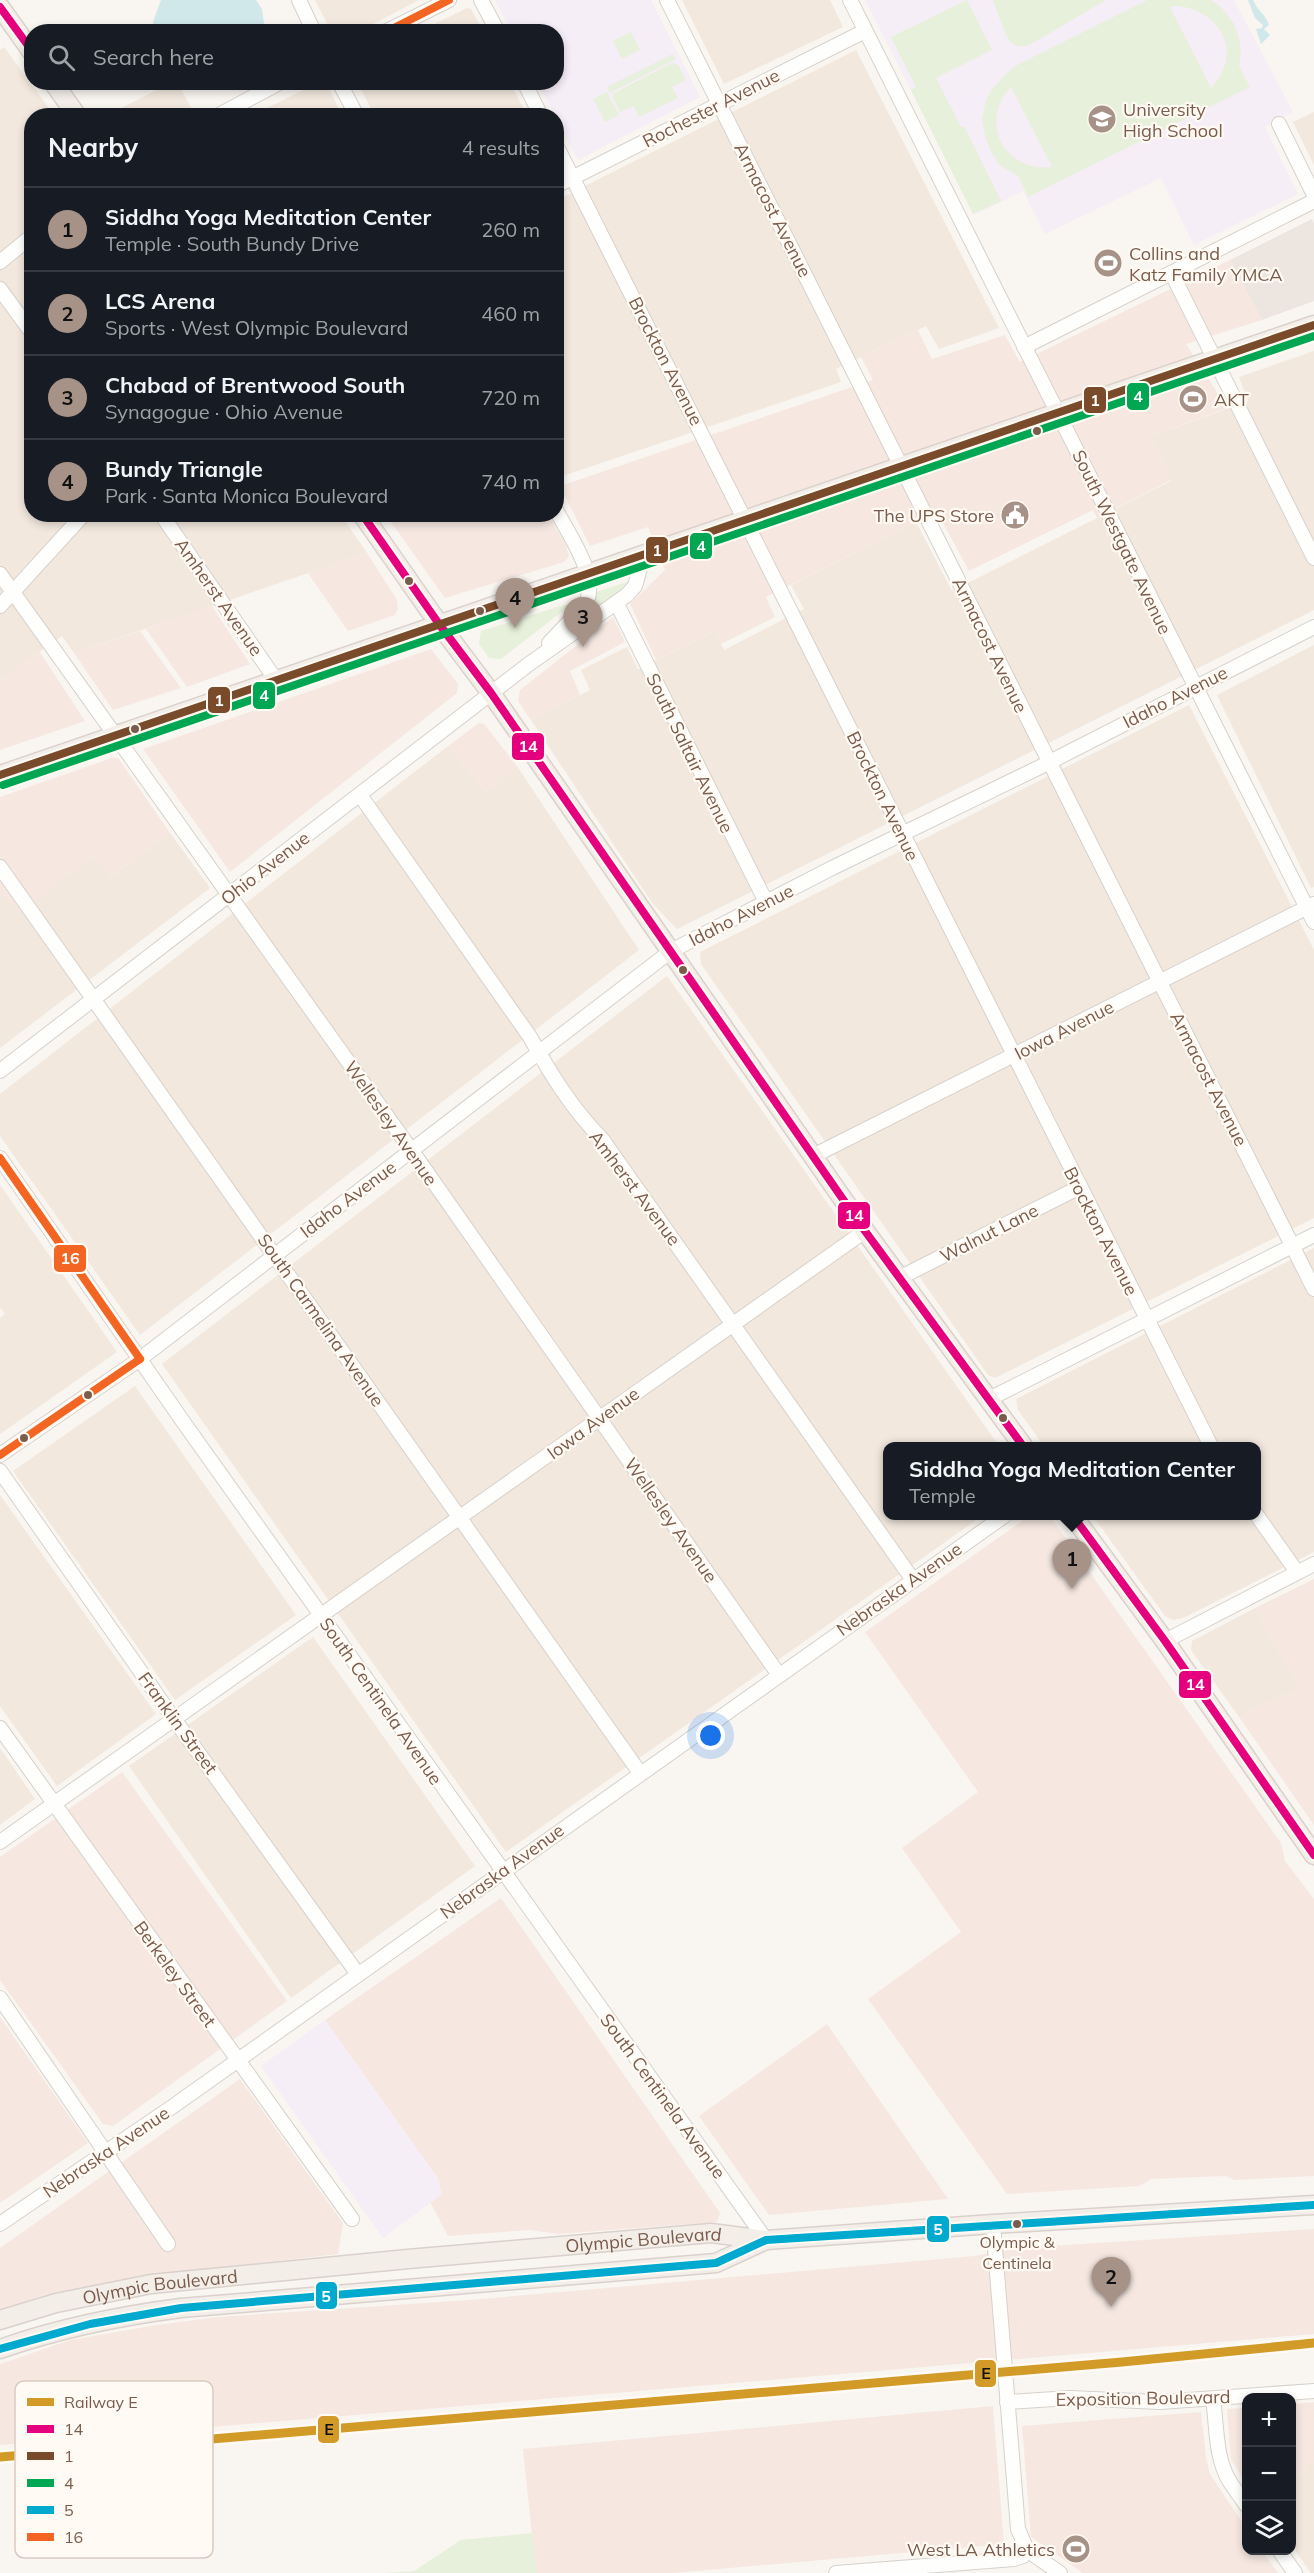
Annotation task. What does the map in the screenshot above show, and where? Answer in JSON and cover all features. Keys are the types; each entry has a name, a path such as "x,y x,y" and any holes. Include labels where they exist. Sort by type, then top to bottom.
{"main road":[{"path":"0,8 24,41"},
{"path":"59,90 71,108"},
{"path":"0,775 1314,325"},
{"path":"368,522 491,693 815,1155 865,1231 1020,1442"},
{"path":"1077,1520 1165,1641 1314,1855"},
{"path":"766,2240 1314,2205"},
{"name":"Olympic Boulevard","path":"0,2320 97,2294 204,2278 711,2233 766,2240"},
{"name":"Olympic Boulevard","path":"0,2349 78,2325 125,2315 181,2308 716,2263 766,2240"}],"street":[{"path":"299,0 310,24"},
{"path":"401,24 449,0"},
{"path":"481,0 494,24"},
{"name":"Armacost Avenue","path":"667,0 1314,1289"},
{"name":"South Westgate Avenue","path":"850,0 1195,688 1310,906 1314,922"},
{"name":"Rochester Avenue","path":"564,182 866,31"},
{"path":"232,108 266,90"},
{"path":"343,90 353,108"},
{"path":"528,90 537,108"},
{"path":"1279,124 1314,195"},
{"name":"Brockton Avenue","path":"564,160 1078,1188 1209,1442"},
{"path":"1024,347 1314,201"},
{"path":"0,262 24,242"},
{"path":"1172,274 1314,558"},
{"path":"0,289 24,322"},
{"path":"0,606 77,522"},
{"name":"Amherst Avenue","path":"167,522 276,680"},
{"path":"562,522 588,573"},
{"name":"Ohio Avenue","path":"0,1071 529,664 616,604 635,586 644,554"},
{"name":"Ohio Avenue","path":"529,664 589,599 591,586 588,573"},
{"name":"Wellesley Avenue","path":"0,574 114,735 175,816 779,1675"},
{"name":"South Saltair Avenue","path":"616,604 765,902"},
{"name":"Idaho Avenue","path":"0,1455 140,1359 670,951 1048,763 1314,627"},
{"name":"Amherst Avenue","path":"360,795 538,1053 545,1067 587,1124 602,1139 913,1580"},
{"name":"South Carmelina Avenue","path":"0,867 640,1773"},
{"name":"Iowa Avenue","path":"815,1155 1310,906"},
{"name":"South Centinela Avenue","path":"0,1158 320,1615 766,2240"},
{"name":"Walnut Lane","path":"899,1278 1078,1188"},
{"name":"Iowa Avenue","path":"0,1842 865,1231"},
{"path":"989,1398 1314,1234"},
{"name":"Franklin Street","path":"0,1472 357,1973"},
{"name":"Nebraska Avenue","path":"0,2224 237,2061 357,1973 997,1520"},
{"path":"1261,1520 1297,1572"},
{"path":"1165,1641 1314,1564"},
{"name":"Berkeley Street","path":"0,1728 352,2219"},
{"path":"0,1998 168,2244"},
{"path":"993,2224 1016,2519 1021,2541 1027,2550 1060,2573"},
{"name":"Exposition Boulevard","path":"1007,2402 1070,2398 1160,2402 1314,2391"},
{"path":"1213,2399 1223,2467 1229,2481 1243,2501"},
{"path":"836,2573 951,2568 1014,2559 1023,2556 1027,2550"},
{"path":"1282,2555 1295,2573"}],"shaded area":[{"path":"315,0 419,0 373,24 327,24"},
{"path":"495,0 651,0 700,97 578,160 564,133 564,108 551,108 542,90 564,90 564,24 507,24"},
{"path":"682,0 830,0 843,27 724,84"},
{"name":"University High School","path":"865,0 1234,0 1293,112 1265,127 1298,194 1194,245 1161,178 1045,234 1023,191 974,215"},
{"path":"467,8 471,9 479,24 434,24"},
{"path":"4,47 24,74 24,90 36,90 49,108 24,108 24,522 346,522 367,553 74,653 62,636 0,679 0,50"},
{"path":"856,50 999,328 939,349 926,326 836,369 841,382 564,476 564,196"},
{"path":"156,90 182,90 191,108 122,108"},
{"path":"303,90 330,90 338,108 267,108"},
{"path":"362,90 514,90 523,108 370,108"},
{"path":"1314,112 1314,165 1293,122"},
{"path":"1312,219 1314,224 1314,301 1262,320 1230,260"},
{"path":"1230,260 1262,320 1186,344 1227,408 1152,436 1171,480 1097,518 1093,510 969,571 937,512 766,597 775,617 721,644 715,631 656,660 630,604 665,570 648,527 590,546 564,494 564,485 873,380 861,357 918,330 932,359 1005,335 1020,362"},
{"path":"1314,351 1314,610 677,929 653,904 531,720 590,690 581,670 627,647 638,669 715,631 724,650 804,609 791,585 916,522 952,591 1171,481 1152,436 1248,401 1239,377"},
{"path":"391,522 552,522 565,543 569,556 564,562 445,598"},
{"path":"367,553 397,600 398,609 395,615 348,631 308,573"},
{"path":"211,605 250,664 187,687 146,629"},
{"path":"613,617 625,642 570,671 580,695 531,720 518,701 520,690"},
{"path":"140,631 181,688 113,710 74,653"},
{"path":"1314,645 1314,887 1311,888 1217,695"},
{"path":"431,649 458,684 457,693 230,872 143,749"},
{"path":"39,651 85,721 0,750 0,679"},
{"path":"1189,705 1314,950 1314,1218 995,1378 988,1375 701,964 700,952"},
{"path":"479,723 484,724 517,766 486,792 448,746"},
{"path":"448,746 486,792 517,766 639,950 140,1335 0,1136 0,1094"},
{"path":"112,758 118,758 170,833 111,877 95,855 18,914 5,895 0,898 0,797"},
{"path":"170,833 210,888 0,1048 0,898 5,895 18,913 95,855 111,877"},
{"path":"667,976 996,1442 883,1442 883,1520 976,1520 506,1852 162,1364"},
{"path":"0,1185 117,1352 0,1434 0,1318 5,1314 0,1307"},
{"path":"1314,1248 1314,1552 1183,1618 1173,1620 1165,1616 1096,1520 1261,1520 1261,1442 1041,1442 1018,1410 1016,1399"},
{"path":"135,1386 296,1615 175,1700 13,1471"},
{"path":"0,1495 156,1714 57,1786 0,1706"},
{"path":"1023,1520 1053,1520 1281,1843 1285,1861 1314,1899 1314,2176 1235,2180 1225,2176 1152,2179 1139,2186 1007,2194 868,1999 961,1932 902,1848 978,1792 865,1632"},
{"path":"1314,1579 1314,1825 1239,1717 1300,1688 1255,1608"},
{"path":"1255,1608 1300,1688 1239,1717 1191,1650 1192,1641"},
{"path":"313,1637 475,1866 291,1998 129,1766"},
{"path":"0,1748 35,1799 0,1825"},
{"path":"122,1772 287,2001 113,2126 103,2124 0,1980 0,1857"},
{"path":"501,1898 720,2213 717,2222 558,2234 530,2230 448,2236 430,2202 441,2194 439,2180 325,2020"},
{"path":"0,2017 88,2143 0,2203"},
{"path":"325,2020 439,2180 441,2195 383,2238 261,2066"},
{"path":"827,2024 948,2199 769,2215 699,2116"},
{"path":"240,2079 343,2223 338,2254 155,2275 45,2295 0,2310 0,2248"},
{"path":"1314,2229 1314,2334 213,2427 213,2381 15,2381 15,2444 0,2445 0,2364 70,2340 218,2317 469,2300 974,2256 1019,2248"},
{"path":"1314,2402 1314,2463 1305,2464 1307,2469 1296,2477 1296,2447 1296,2404"},
{"path":"993,2406 1004,2544 673,2573 536,2573 523,2449"},
{"path":"1242,2408 1242,2477 1231,2460 1227,2409"},
{"path":"1201,2412 1210,2474 1242,2522 1242,2555 1265,2555 1278,2573 1083,2573 1031,2537 1022,2426"},
{"path":"1314,2463 1314,2573 1311,2573 1296,2552 1296,2477 1307,2469 1304,2464"}],"green space":[{"path":"967,0 992,50 936,78 961,127 964,126 1001,201 973,214 911,90 916,87 891,37"},
{"path":"993,0 1106,0 1028,46 1022,46 1010,41"},
{"path":"1147,0 1211,0 1222,8 1234,24 1241,54 1239,66 1250,87 1028,197 1018,176 999,165 991,152 982,119 986,100 992,89 1013,67","holes":["1170,7 1192,9 1206,16 1216,24 1223,35 1226,61 1221,75 1211,88","1011,87 1052,167 1020,162 1001,142 997,129 997,115 1001,101"]},
{"path":"631,32 640,50 622,59 613,41"},
{"path":"673,54 676,59 610,93 607,87"},
{"path":"672,63 678,65 686,80 672,87 678,98 639,117 634,106 620,112 613,98 614,93"},
{"path":"607,92 619,115 605,122 593,99"},
{"path":"633,580 631,584 566,632 592,602 596,592"},
{"path":"567,604 568,607 501,659 489,658 479,644 481,631"},
{"path":"533,2533 536,2573 383,2573 414,2571 461,2540"}],"water":[{"path":"161,0 256,0 262,9 264,24 153,24"},
{"path":"1248,0 1253,0 1269,25 1264,29 1270,35 1261,44 1256,29 1262,28 1263,25 1255,18"}],"rail line":[{"name":"E","path":"213,2439 1122,2362 1314,2343"},
{"name":"E","path":"0,2457 15,2456"}],"transit line":[{"name":"16","path":"402,24 449,0"},
{"name":"14","path":"0,7 24,40"},
{"name":"1","path":"0,775 1314,325"},
{"name":"4","path":"3,785 1314,336"},
{"name":"14","path":"368,522 491,693 865,1231 1020,1442"},
{"name":"16","path":"0,1158 140,1359"},
{"name":"16","path":"0,1455 140,1359"},
{"name":"14","path":"1076,1520 1165,1641 1314,1855"},
{"name":"5","path":"0,2349 90,2324 181,2308 716,2263 766,2240 1314,2205"}],"place":[{"name":"University High School","path":"1102,119"},
{"name":"Collins and Katz Family YMCA","path":"1108,263"},
{"name":"AKT","path":"1193,399"},
{"name":"The UPS Store","path":"1015,515"},
{"name":"Bundy Triangle","path":"515,628"},
{"name":"Chabad of Brentwood South","path":"583,647"},
{"name":"Siddha Yoga Meditation Center","path":"1072,1589"},
{"name":"Olympic & Centinela","path":"1017,2224"},
{"name":"LCS Arena","path":"1111,2307"},
{"name":"West LA Athletics","path":"1076,2549"}]}
